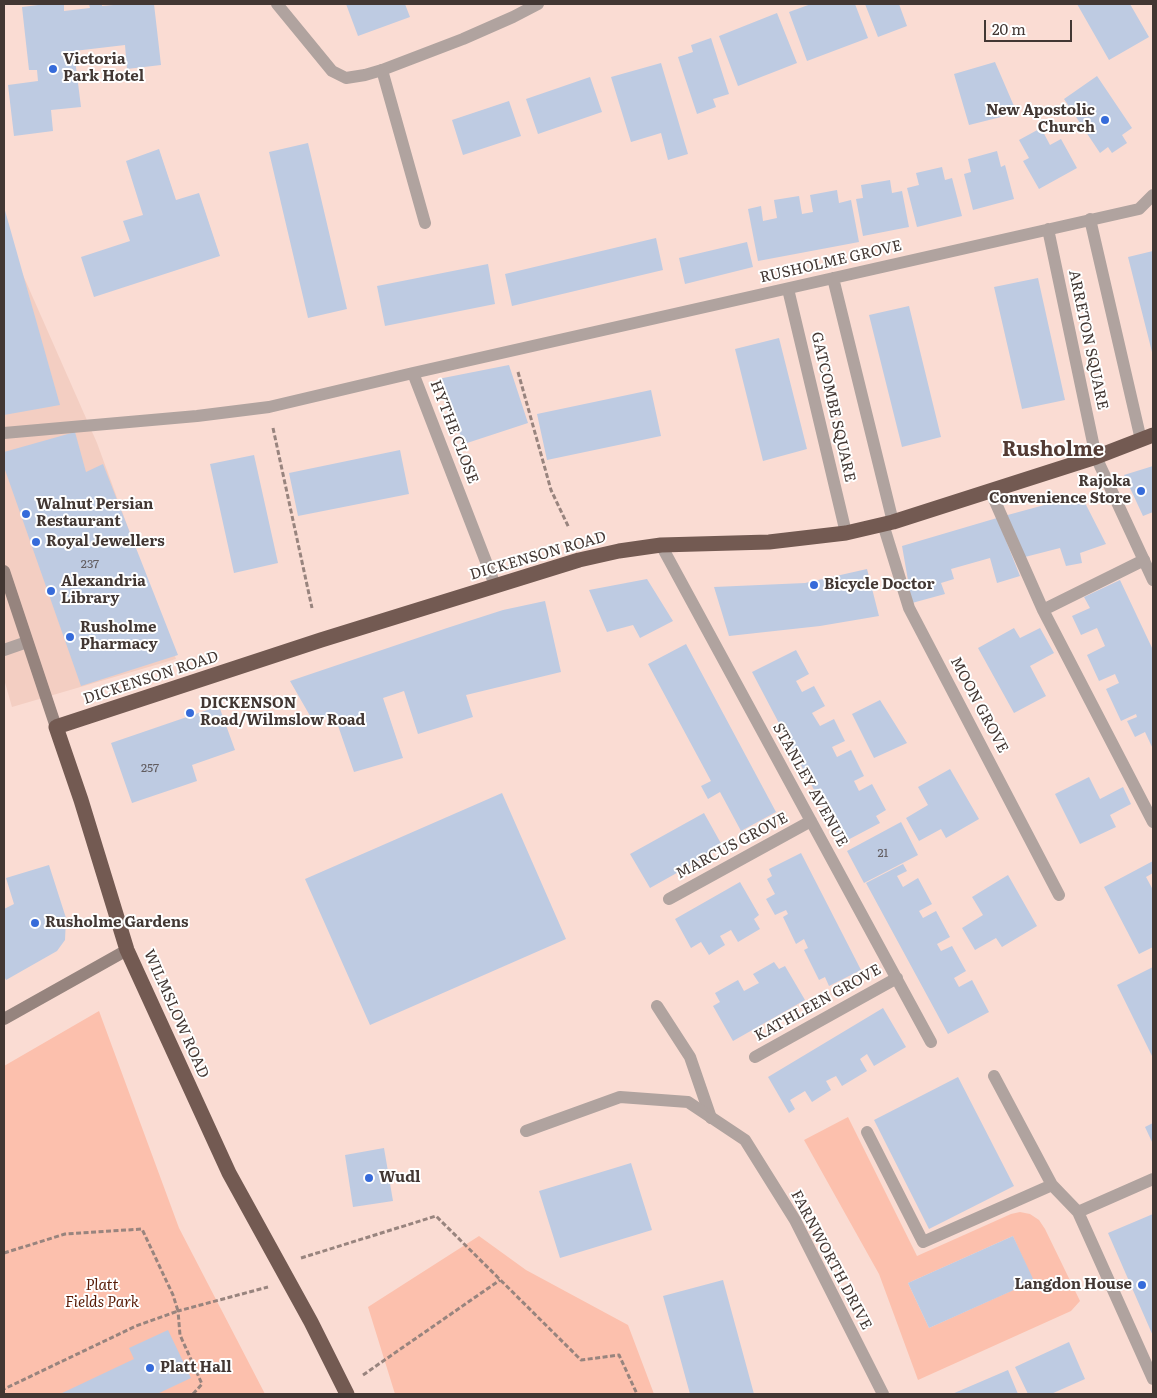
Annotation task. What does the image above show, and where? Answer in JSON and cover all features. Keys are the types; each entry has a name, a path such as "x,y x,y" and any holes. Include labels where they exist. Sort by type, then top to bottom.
{"highway":[{"name":"DICKENSON ROAD","path":"56,727 321,640 579,560 619,551 661,545 769,542 846,533 888,523 1096,457 1147,437"},
{"name":"WILMSLOW ROAD","path":"56,727 81,800 127,950 229,1173 311,1322 345,1391"}],"main road":[{"name":"WILMSLOW ROAD","path":"4,571 56,727"},
{"path":"4,1018 127,950"}],"street":[{"path":"277,4 332,71 346,78 382,70 463,39 514,17 538,4"},
{"path":"382,70 424,223"},
{"name":"RUSHOLME GROVE","path":"414,373 1138,209 1153,195"},
{"name":"ARRETON SQUARE","path":"1090,220 1147,437"},
{"name":"ARRETON SQUARE","path":"1048,229 1096,457 1152,575"},
{"name":"GATCOMBE SQUARE","path":"833,278 888,523"},
{"name":"GATCOMBE SQUARE","path":"788,289 846,533"},
{"name":"HYTHE CLOSE","path":"4,433 269,408 414,373 496,585"},
{"path":"990,490 1043,610 1153,822"},
{"name":"MOON GROVE","path":"888,523 909,608 1060,896"},
{"name":"STANLEY AVENUE","path":"661,545 931,1042"},
{"path":"1043,610 1144,560"},
{"path":"4,650 27,642"},
{"name":"MARCUS GROVE","path":"669,899 812,821"},
{"name":"KATHLEEN GROVE","path":"755,1057 897,978"},
{"path":"657,1006 690,1057 712,1118"},
{"path":"994,1076 1052,1185 1078,1212 1153,1379"},
{"name":"FARNWORTH DRIVE","path":"526,1131 620,1097 688,1102 745,1140 795,1220 883,1394"},
{"path":"867,1132 923,1242 1052,1185"},
{"path":"1078,1212 1153,1179"}],"path":[{"path":"512,352 551,490 569,528"},
{"path":"269,408 312,608"},
{"path":"280,1265 436,1216 581,1360 619,1355 637,1394"},
{"path":"4,1253 65,1234 142,1229 173,1295 178,1311 180,1335 202,1384 193,1394"},
{"path":"345,1391 500,1280"},
{"path":"4,1388 136,1326 178,1311 289,1282"}],"shaded area":[{"path":"4,232 97,443 176,659 12,707 4,679"}],"green space":[{"name":"Platt Fields Park","path":"99,1011 179,1228 265,1394 4,1394 4,1066"},
{"path":"848,1117 917,1256 1011,1214 1020,1212 1030,1214 1039,1220 1045,1229 1080,1301 1071,1311 918,1380 879,1274 804,1140","holes":["1013,1236 1033,1281 929,1328 908,1283"]},
{"path":"479,1236 526,1270 628,1325 654,1394 395,1394 368,1307"}],"building":[{"name":"Victoria Park Hotel","path":"64,4 64,11 90,8 89,4 102,4 102,6 154,4 161,65 127,69 125,45 74,51 81,107 51,110 53,131 14,136 8,85 38,81 37,70 29,70 22,7"},
{"path":"346,4 405,4 410,17 358,36"},
{"path":"811,4 855,4 868,38 807,61 789,12"},
{"path":"865,4 899,4 907,26 878,37"},
{"path":"1077,4 1130,4 1149,37 1109,60"},
{"path":"777,13 797,63 738,86 719,36"},
{"path":"711,38 729,94 713,99 716,107 697,114 678,57 693,52 691,45"},
{"path":"995,62 1017,113 969,125 954,74"},
{"path":"661,63 688,154 668,160 661,133 631,142 611,77"},
{"path":"1097,76 1132,128 1122,135 1127,143 1112,153 1108,147 1100,153 1064,99"},
{"path":"590,77 602,112 538,134 526,99"},
{"path":"509,101 521,136 463,155 452,120"},
{"path":"1041,128 1050,145 1061,139 1077,168 1039,189 1023,161 1029,158 1019,140"},
{"path":"308,143 347,309 308,318 269,152"},
{"path":"159,149 176,200 199,193 220,256 94,297 81,257 130,241 123,221 143,215 126,161"},
{"path":"997,151 1001,167 1005,165 1014,199 973,210 964,174 971,172 968,159"},
{"path":"942,167 945,180 952,178 962,216 917,227 907,188 919,185 916,173"},
{"path":"890,180 892,193 902,191 909,227 863,236 856,199 863,198 861,185"},
{"path":"837,190 839,203 851,200 859,242 758,261 748,209 761,206 763,221 777,218 774,200 799,196 802,214 813,212 810,195"},
{"path":"4,207 60,405 4,415"},
{"path":"656,238 663,270 512,306 505,274"},
{"path":"747,242 753,267 685,284 679,258"},
{"path":"1153,251 1153,356 1128,257"},
{"path":"488,264 495,304 385,326 377,286"},
{"path":"1038,278 1065,400 1022,409 994,287"},
{"path":"909,306 941,437 902,447 869,315"},
{"path":"779,338 807,449 763,461 735,349"},
{"path":"509,365 528,423 464,444 438,379"},
{"path":"651,390 661,436 547,460 537,414"},
{"path":"75,432 86,472 103,464 178,655 81,686 4,467 4,452"},
{"path":"400,450 409,494 298,516 289,473"},
{"path":"254,455 278,563 234,573 210,464"},
{"path":"1153,466 1153,512 1143,516 1124,475"},
{"path":"1081,495 1106,544 1080,553 1082,563 1066,566 1060,548 1021,558 1004,516"},
{"path":"997,518 1020,576 997,583 990,558 951,569 954,579 941,583 945,594 912,603 902,546"},
{"path":"867,569 879,616 820,626 729,636 714,587 805,583"},
{"path":"647,579 673,621 640,638 633,625 607,632 589,590"},
{"path":"1120,580 1153,650 1153,749 1145,732 1135,737 1127,721 1137,717 1136,714 1121,721 1106,689 1119,683 1115,674 1099,681 1087,655 1105,646 1097,628 1081,635 1072,616 1090,608 1084,597"},
{"path":"545,601 561,672 466,695 473,717 418,734 404,691 383,698 403,758 354,772 334,714 313,721 290,681 503,610"},
{"path":"1014,628 1020,638 1040,628 1054,653 1030,666 1046,696 1014,713 978,648"},
{"path":"686,644 776,812 741,831 720,792 708,799 701,786 711,781 648,664"},
{"path":"796,650 809,674 796,681 802,692 814,686 825,706 812,713 820,726 834,719 845,741 832,747 837,757 851,750 864,776 854,781 859,791 872,784 886,810 876,816 880,823 842,843 752,672"},
{"path":"880,700 907,743 874,758 852,714"},
{"path":"219,706 235,750 192,765 197,781 132,803 111,743"},
{"path":"950,769 979,819 946,838 941,829 919,841 906,818 928,805 918,787"},
{"path":"1089,777 1100,799 1123,787 1131,804 1110,815 1116,827 1080,844 1055,794"},
{"path":"502,793 566,939 370,1025 305,879"},
{"path":"704,813 723,847 650,888 630,854"},
{"path":"901,822 918,855 864,883 847,851"},
{"path":"801,853 861,970 829,986 825,977 819,980 804,950 808,948 804,939 796,944 783,917 788,914 786,910 775,915 766,899 775,894 767,879 772,876 769,869"},
{"path":"1153,861 1153,873 1146,877 1153,890 1153,947 1139,954 1104,887"},
{"path":"903,864 907,871 897,876 903,887 918,878 932,904 919,911 923,918 936,911 950,937 937,944 941,951 952,946 966,971 954,978 959,987 972,980 989,1012 948,1034 866,883"},
{"name":"Rusholme Gardens","path":"49,865 66,918 65,940 57,951 6,980 4,976 4,909 14,904 6,878"},
{"path":"1008,875 1037,926 1002,947 996,938 975,950 962,928 983,915 972,897"},
{"path":"740,882 759,915 754,919 760,929 738,942 731,930 720,936 725,945 709,955 701,942 691,948 675,919"},
{"path":"774,962 779,969 785,966 805,1000 733,1041 713,1006 720,1002 715,993 738,980 744,991 759,983 753,974"},
{"path":"1153,967 1153,1058 1117,985"},
{"path":"883,1008 906,1047 874,1066 867,1054 860,1059 867,1071 842,1086 836,1076 826,1081 831,1090 812,1102 805,1091 790,1100 795,1109 789,1113 768,1077"},
{"path":"958,1077 1014,1186 929,1229 874,1120"},
{"path":"1153,1123 1153,1144 1145,1127"},
{"name":"Wudl","path":"384,1148 393,1201 353,1207 345,1155"},
{"path":"631,1163 652,1230 560,1258 539,1191"},
{"name":"Langdon House","path":"1153,1214 1153,1336 1108,1233"},
{"path":"1013,1236 1034,1281 929,1328 908,1283"},
{"path":"723,1280 754,1394 690,1394 663,1296"},
{"name":"Platt Hall","path":"168,1330 191,1378 157,1394 60,1394 134,1359 129,1348"},
{"path":"1069,1342 1085,1379 1051,1394 1028,1394 1015,1367"},
{"path":"1008,1370 1018,1394 952,1394"}],"place":[{"name":"Victoria Park Hotel","path":"53,69"},
{"name":"New Apostolic Church","path":"1105,120"},
{"name":"Rajoka Convenience Store","path":"1141,491"},
{"name":"Walnut Persian Restaurant","path":"26,514"},
{"name":"Royal Jewellers","path":"36,542"},
{"name":"Bicycle Doctor","path":"814,585"},
{"name":"Alexandria Library","path":"51,591"},
{"name":"Rusholme Pharmacy","path":"70,637"},
{"name":"DICKENSON Road/Wilmslow Road","path":"190,713"},
{"name":"Rusholme Gardens","path":"35,923"},
{"name":"Wudl","path":"369,1178"},
{"name":"Langdon House","path":"1142,1285"},
{"name":"Platt Hall","path":"150,1368"}],"district":[{"name":"Rusholme","path":"1053,450"}]}
